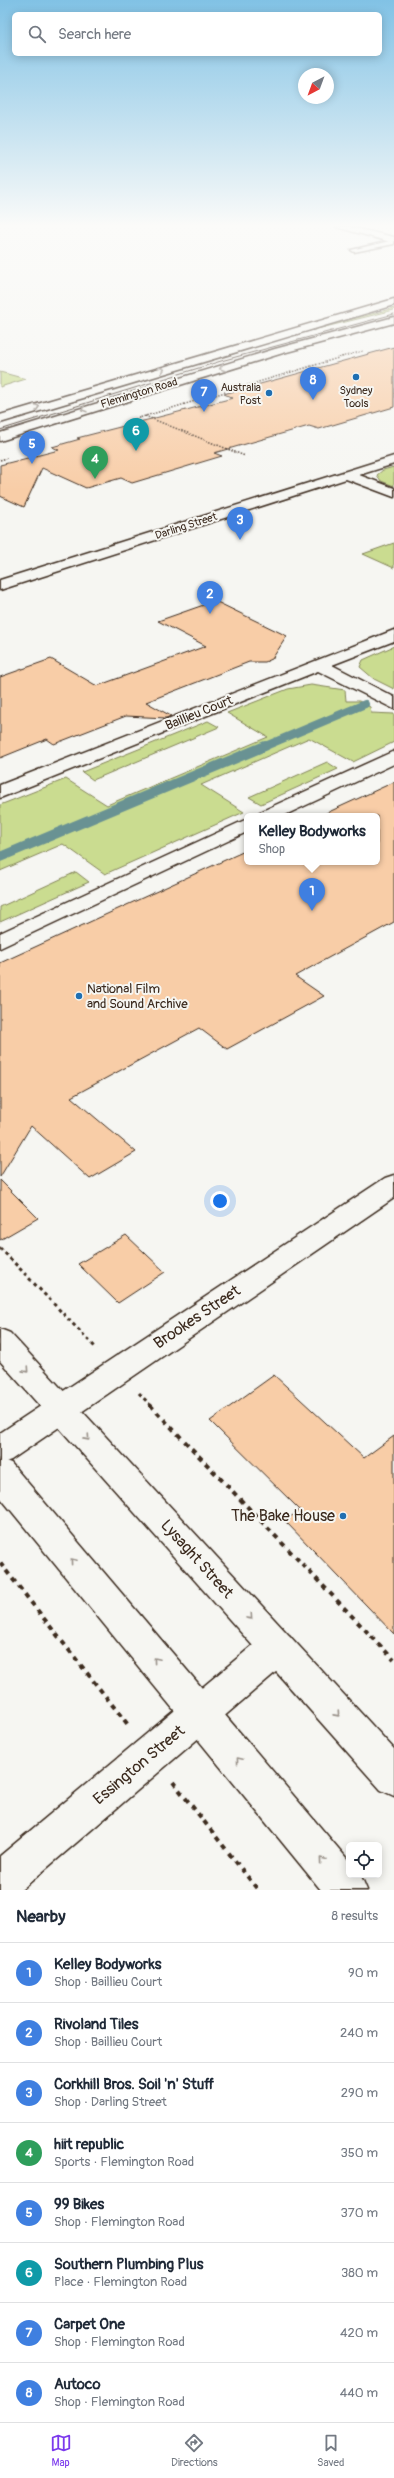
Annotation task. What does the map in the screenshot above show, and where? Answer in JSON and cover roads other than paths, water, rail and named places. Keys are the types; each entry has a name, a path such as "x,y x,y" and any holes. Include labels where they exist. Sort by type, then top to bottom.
{"street":[{"name":"Flemington Road","path":"0,419 350,315"},
{"name":"Flemington Road","path":"0,437 279,351 394,320"},
{"name":"Darling Street","path":"0,585 394,460"},
{"path":"347,475 394,493"},
{"name":"Baillieu Court","path":"0,792 394,635"},
{"path":"320,665 394,704"},
{"path":"273,813 394,757"},
{"path":"0,941 244,826"},
{"name":"Brookes Street","path":"0,1450 394,1185"},
{"name":"Lysaght Street","path":"0,1341 394,1777"},
{"path":"0,1473 347,1890"},
{"name":"Essington Street","path":"0,1882 277,1648"}],"waterway":[{"path":"263,747 365,704"},
{"path":"0,857 265,746"}],"tram line":[{"path":"0,430 221,361 390,315"}],"place":[{"name":"Sydney Tools","path":"356,377"},
{"name":"Australia Post","path":"269,393"},
{"name":"Autoco","path":"313,400"},
{"name":"Carpet One","path":"204,412"},
{"name":"Southern Plumbing Plus","path":"136,451"},
{"name":"99 Bikes","path":"32,464"},
{"name":"hiit republic","path":"95,479"},
{"name":"Corkhill Bros. Soil 'n' Stuff","path":"240,540"},
{"name":"Rivoland Tiles","path":"210,614"},
{"name":"Kelley Bodyworks","path":"312,911"},
{"name":"National Film and Sound Archive","path":"79,996"},
{"name":"The Bake House","path":"343,1516"}]}
